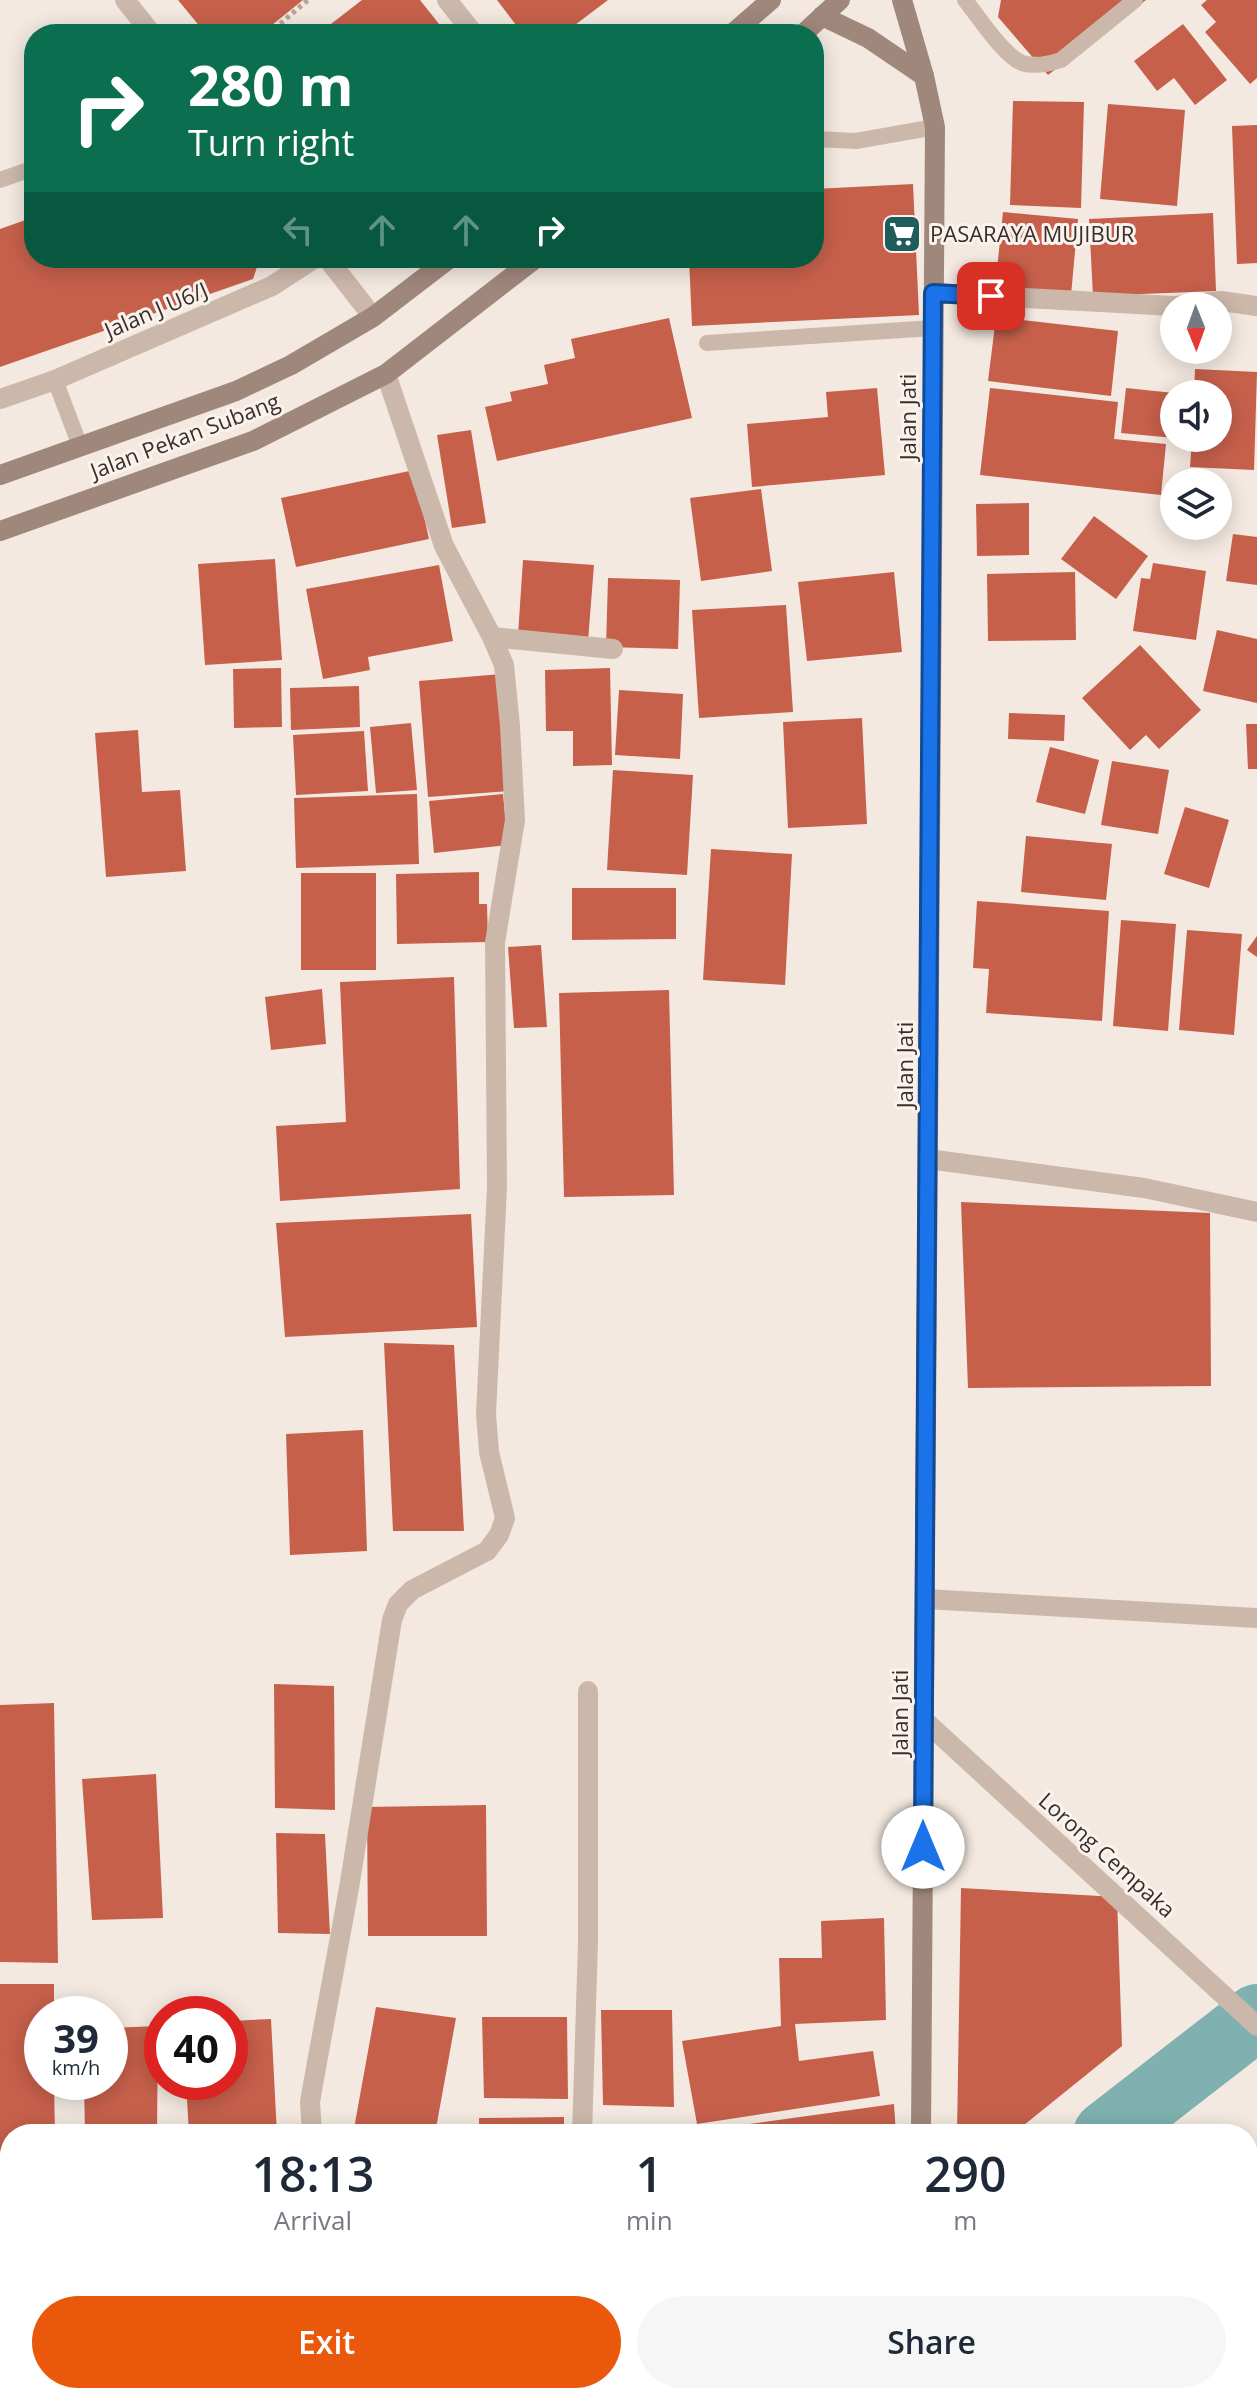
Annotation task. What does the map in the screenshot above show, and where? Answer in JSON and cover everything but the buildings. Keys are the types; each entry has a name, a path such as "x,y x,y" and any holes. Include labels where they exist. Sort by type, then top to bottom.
{"street":[{"path":"125,0 144,24"},
{"path":"447,0 466,24"},
{"path":"814,24 840,0"},
{"name":"Jalan Jati","path":"902,0 935,127 921,2124"},
{"path":"741,24 759,4"},
{"path":"822,16 868,38 924,76"},
{"name":"Jalan J U6/J","path":"0,399 55,380 272,286 300,268"},
{"path":"335,268 373,317"},
{"name":"Jalan Pekan Subang","path":"0,475 236,391 291,365 373,317 437,268"},
{"name":"Jalan Pekan Subang","path":"0,531 253,441 386,374 523,268"},
{"path":"933,293 1160,305"},
{"path":"1232,303 1257,306"},
{"path":"311,2124 310,2102 349,1888 392,1620 398,1604 412,1590 487,1551 499,1535 505,1518 489,1452 486,1414 497,1187 495,943 515,820 504,665 444,546 386,374"},
{"path":"492,637 613,649"},
{"path":"928,1159 1144,1188 1257,1212"},
{"path":"925,1599 1257,1618"},
{"path":"582,2124 588,1942 588,1691"},
{"name":"Lorong Cempaka","path":"924,1720 1257,2026"}],"lane":[{"path":"965,0 1011,55 1023,63 1047,65 1061,60 1135,0"},
{"path":"824,139 856,141 935,127"},
{"path":"0,180 24,172"},
{"path":"707,343 933,328"},
{"path":"55,380 80,446"}],"path":[{"path":"280,24 308,0"}],"waterway":[{"path":"1119,2124 1257,2017"}],"place":[{"name":"PASARAYA MUJIBUR","path":"902,234"}],"route":[{"path":"923,1847 933,293 991,296"}]}
